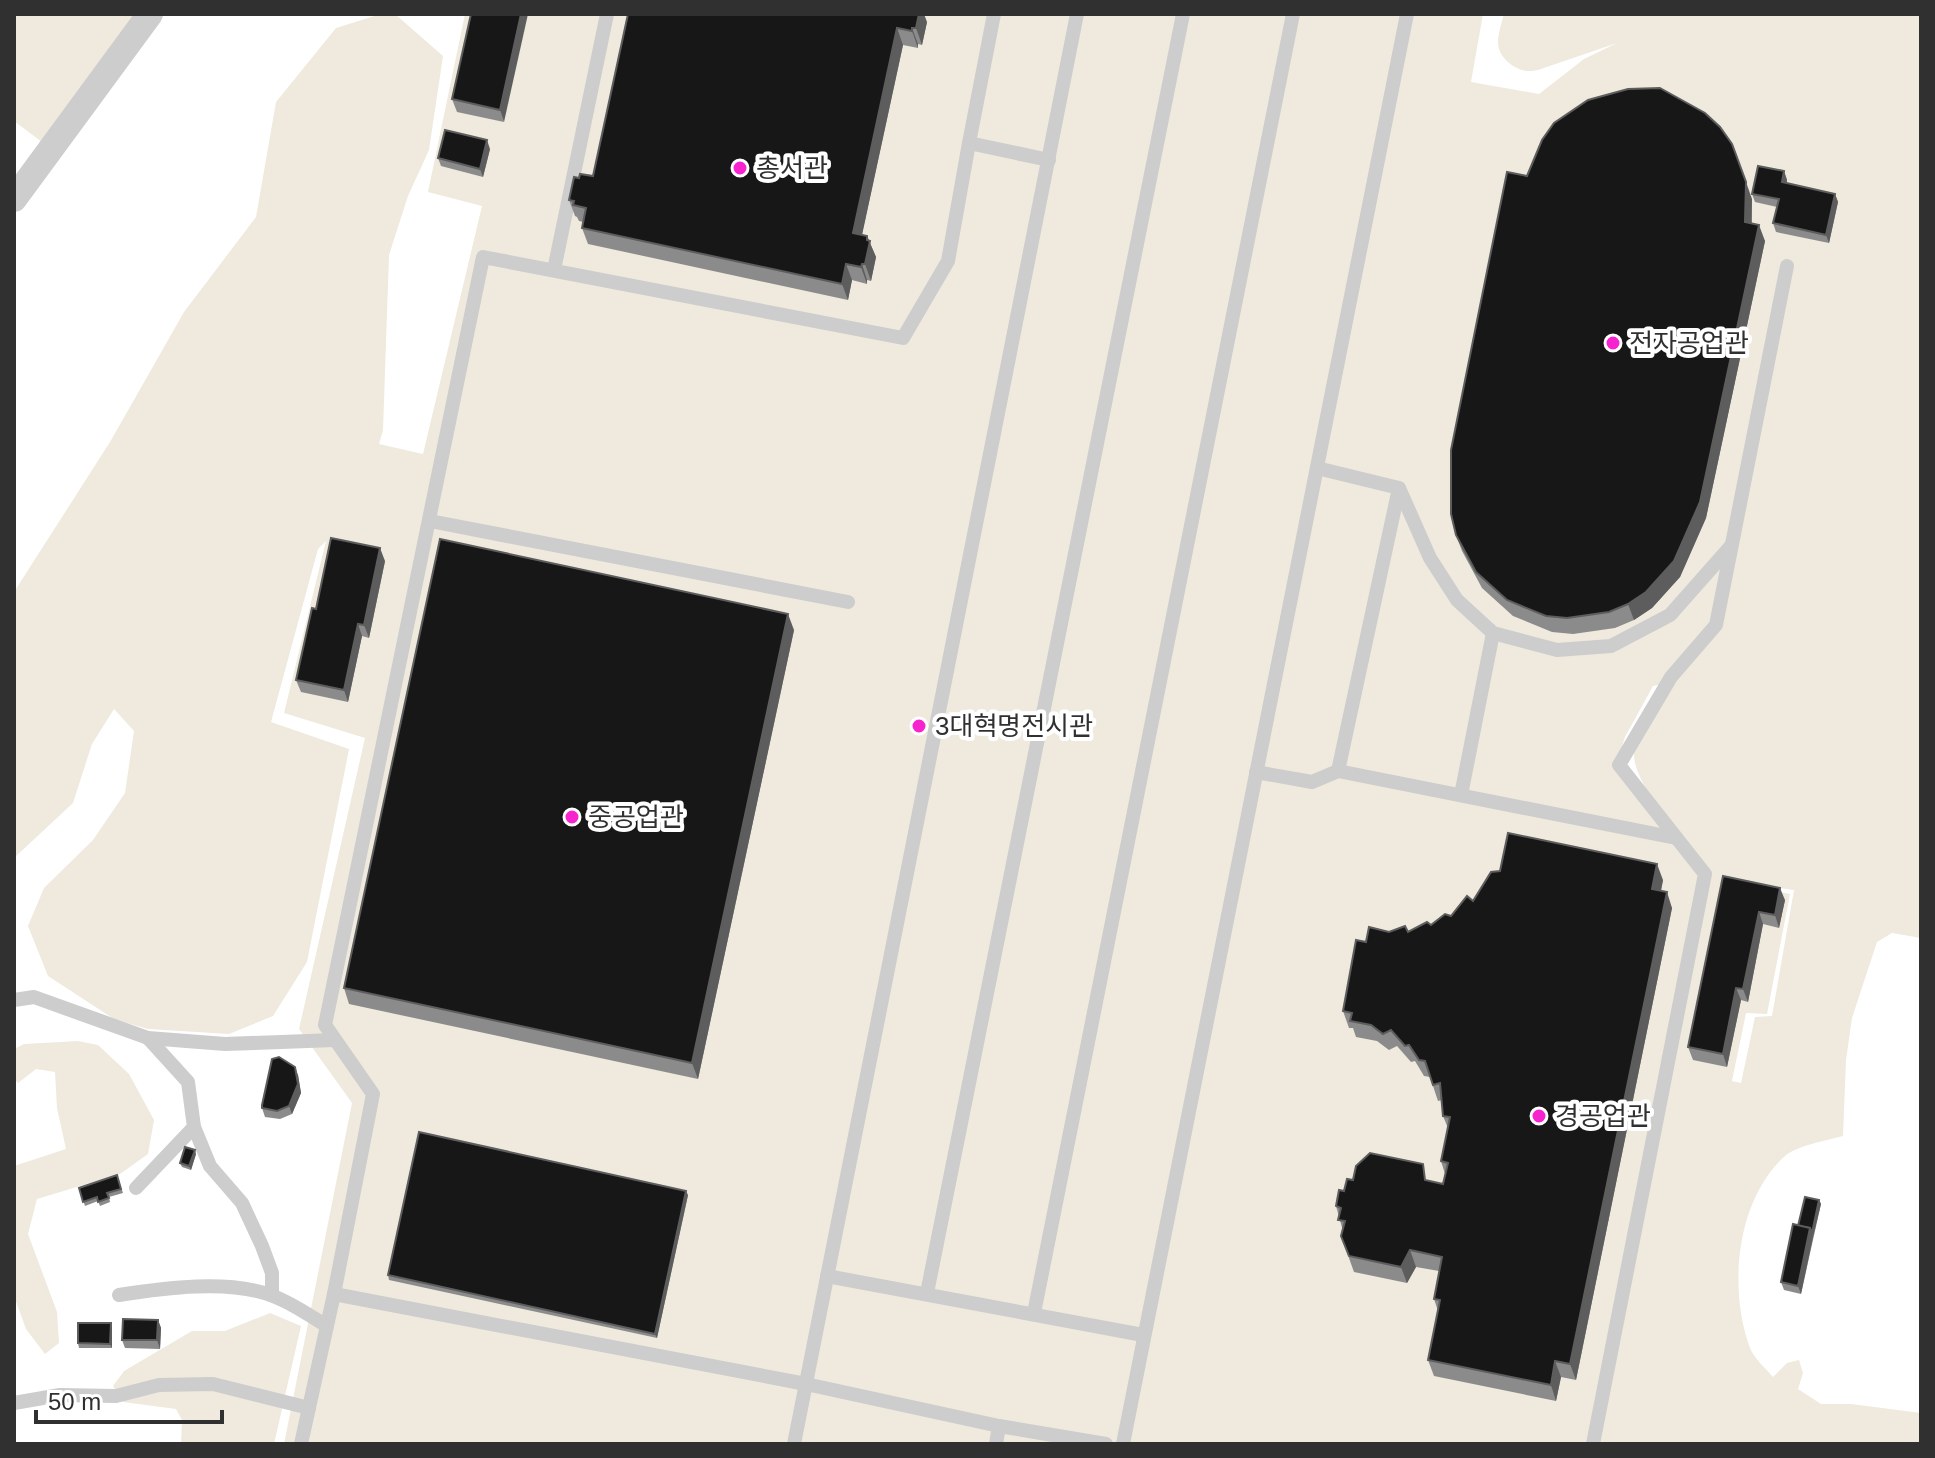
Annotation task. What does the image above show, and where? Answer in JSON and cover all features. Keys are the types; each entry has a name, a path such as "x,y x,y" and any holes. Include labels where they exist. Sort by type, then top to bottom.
{"street":[{"path":"14,199 150,14"}],"lane":[{"path":"554,270 607,14"},
{"path":"301,1444 373,1094 325,1025 483,257 903,338 948,261 994,14"},
{"path":"794,1444 1077,14"},
{"path":"927,1293 1183,14"},
{"path":"1034,1313 1293,14"},
{"path":"1123,1444 1407,14"},
{"path":"969,143 1049,160"},
{"path":"1593,1444 1705,874 1619,765 1671,677 1716,625 1787,266"},
{"path":"1317,468 1399,488"},
{"path":"1399,488 1430,558 1457,600 1493,633 1557,650 1611,646 1670,615 1732,545"},
{"path":"1338,771 1399,488"},
{"path":"430,521 848,602"},
{"path":"1461,795 1493,633"},
{"path":"1256,772 1312,782 1338,771 1676,838"},
{"path":"14,1000 34,997 148,1038 225,1044 335,1040"},
{"path":"148,1038 188,1082 194,1127 210,1166 242,1203 262,1246 272,1273 272,1295"},
{"path":"136,1188 194,1127"},
{"path":"827,1276 1143,1335"},
{"path":"119,1295 178,1288 235,1289 272,1295 327,1326"},
{"path":"334,1294 806,1384 999,1426 1106,1444"},
{"path":"14,1403 60,1395 116,1396 159,1385 213,1384 309,1408"},
{"path":"996,1444 999,1426"}],"shaded area":[{"path":"14,14 138,14 42,142 14,121"},
{"name":"3대혁명전시관","path":"381,14 395,14 443,56 429,150 408,196 389,255 383,430 379,444 423,454 482,206 428,192 465,14 1483,14 1471,82 1539,94 1584,59 1617,43 1538,70 1522,70 1506,60 1499,49 1498,36 1504,14 1921,14 1921,938 1892,933 1877,942 1852,1018 1846,1060 1843,1136 1790,1152 1769,1174 1756,1196 1747,1221 1738,1273 1743,1325 1750,1348 1773,1377 1787,1363 1799,1360 1803,1373 1798,1389 1821,1404 1851,1404 1921,1413 1921,1444 284,1444 352,1103 299,1029 365,738 284,713 326,541 318,549 271,722 349,749 307,962 273,1016 229,1034 148,1029 114,1019 48,976 28,926 44,888 93,840 125,793 134,731 114,709 92,744 73,803 14,858 14,592 110,442 184,312 256,217 276,102 336,28","holes":["1674,682 1643,726 1635,746 1635,764 1647,791 1628,779 1620,753 1625,737 1653,686","1753,884 1794,890 1772,1016 1755,1017 1741,1083 1732,1081 1746,1013 1767,1014 1790,894 1751,887"]},
{"path":"78,1041 98,1045 129,1074 154,1120 148,1154 120,1174 37,1199 28,1234 57,1312 59,1343 45,1354 26,1329 14,1296 14,1166 66,1149 57,1108 55,1072 36,1069 18,1083 14,1079 14,1049 24,1044"},
{"path":"270,1313 301,1326 274,1444 181,1444 182,1420 176,1409 123,1402 113,1386 124,1371 192,1331 225,1331"}],"building":[{"path":"471,14 521,14 500,110 452,99"},
{"name":"총서관","path":"628,14 919,14 916,28 912,31 897,28 853,233 867,236 870,241 865,264 861,267 846,264 842,284 582,228 586,208 573,205 574,201 569,200 574,177 579,178 580,174 593,176"},
{"name":"전자공업관","path":"1660,88 1705,113 1720,127 1732,144 1746,182 1745,222 1759,225 1700,502 1674,561 1646,592 1609,612 1567,618 1546,616 1507,600 1476,572 1456,535 1451,514 1451,450 1507,172 1527,176 1542,140 1554,123 1588,100 1628,89"},
{"path":"445,130 487,140 480,169 438,158"},
{"path":"1758,166 1784,171 1782,182 1835,194 1826,235 1773,223 1779,199 1752,194"},
{"path":"331,538 380,548 364,625 358,624 344,690 296,680 312,608 316,609"},
{"name":"중공업관","path":"440,539 788,614 692,1063 344,988"},
{"name":"경공업관","path":"1508,833 1657,864 1652,889 1667,892 1570,1364 1555,1361 1551,1385 1428,1360 1440,1300 1434,1299 1442,1257 1410,1250 1401,1267 1349,1256 1341,1236 1345,1221 1338,1220 1341,1208 1336,1206 1339,1190 1344,1191 1347,1179 1353,1180 1356,1166 1370,1153 1423,1164 1425,1180 1443,1184 1448,1163 1441,1161 1450,1117 1443,1116 1440,1083 1433,1085 1425,1061 1419,1060 1409,1045 1405,1046 1391,1030 1383,1034 1371,1025 1350,1021 1352,1013 1343,1011 1356,940 1366,942 1369,927 1389,932 1405,926 1408,932 1427,922 1431,925 1445,914 1451,916 1467,896 1473,901 1491,872 1500,871"},
{"path":"1723,876 1780,888 1775,915 1759,912 1743,989 1736,988 1723,1054 1688,1047"},
{"path":"279,1057 295,1067 298,1084 289,1106 277,1111 262,1108 262,1105 272,1059"},
{"path":"419,1132 686,1191 655,1334 388,1275"},
{"path":"185,1147 195,1150 189,1166 180,1163"},
{"path":"117,1175 121,1189 107,1193 109,1198 98,1202 97,1197 83,1202 79,1188"},
{"path":"1805,1197 1819,1200 1812,1233 1810,1228 1798,1226"},
{"path":"1793,1224 1810,1228 1798,1286 1781,1282"},
{"path":"123,1319 158,1320 157,1340 122,1340"},
{"path":"78,1323 111,1323 110,1344 78,1343"}],"place":[{"name":"총서관","path":"740,168"},
{"name":"전자공업관","path":"1613,343"},
{"name":"3대혁명전시관","path":"919,726"},
{"name":"중공업관","path":"572,817"},
{"name":"경공업관","path":"1539,1116"}]}
